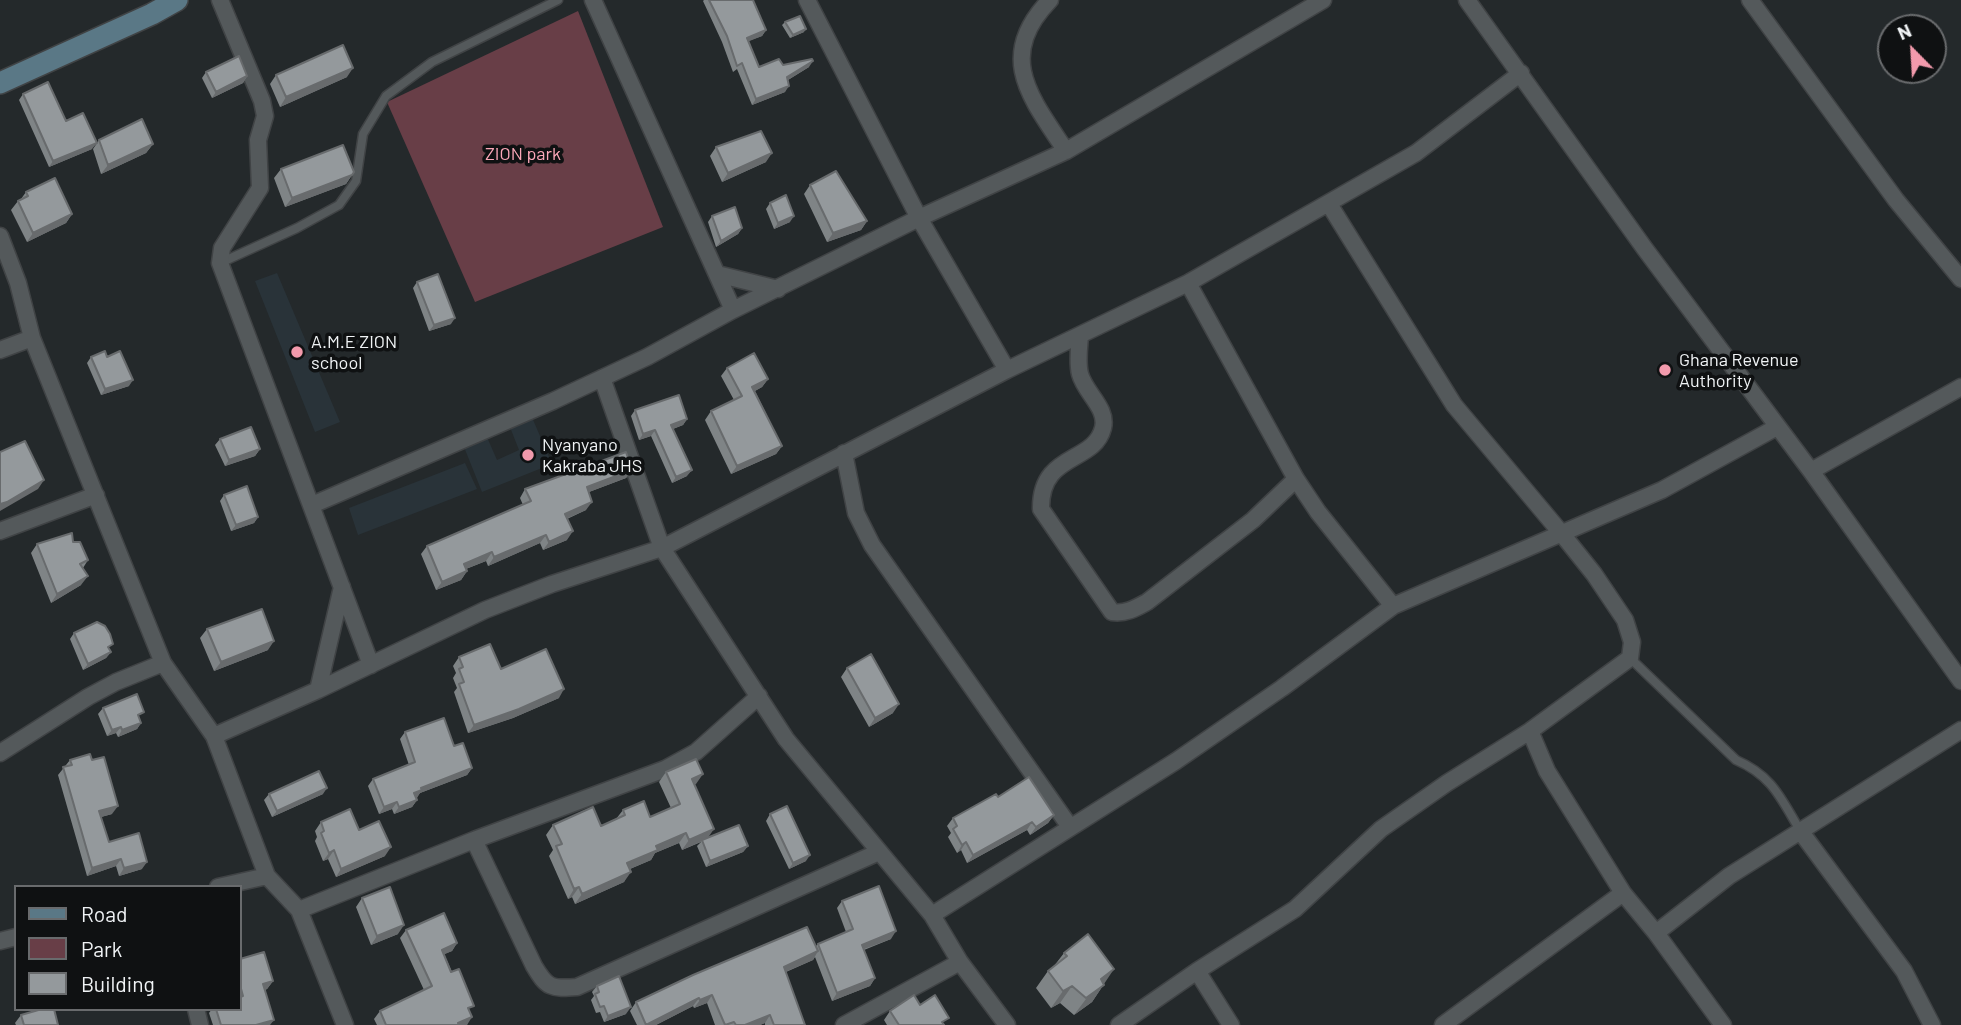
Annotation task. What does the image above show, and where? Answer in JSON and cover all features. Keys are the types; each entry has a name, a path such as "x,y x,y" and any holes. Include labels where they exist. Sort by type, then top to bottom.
{"street":[{"path":"0,83 148,7 177,0"},
{"path":"220,0 262,101 265,116 258,140 260,188 222,248 220,263 371,665"},
{"path":"593,0 733,310"},
{"path":"807,0 919,218 1007,370"},
{"path":"1049,0 1026,32 1020,52 1030,92 1066,151"},
{"path":"312,505 647,357 733,310 919,218 1066,151 1323,0"},
{"path":"1467,0 1961,681"},
{"path":"1750,0 1896,200 1961,279"},
{"path":"214,736 318,690 485,610 552,584 662,548 1007,370 1188,283 1416,153 1521,73"},
{"path":"1119,1025 1196,971 1295,909 1381,829 1530,731 1630,658 1632,642 1625,620 1594,574 1454,405 1329,204"},
{"path":"0,236 18,283 32,338 163,663 214,736 267,877 299,910 345,1025"},
{"path":"717,274 778,289"},
{"path":"1188,283 1296,480 1393,606"},
{"path":"1080,337 1080,375 1102,411 1102,432 1091,446 1060,464 1047,478 1042,490 1041,509 1112,612 1133,610 1147,601 1253,520 1296,480"},
{"path":"0,350 32,338"},
{"path":"602,378 662,548 786,739 932,915 960,962 1007,1025"},
{"path":"1811,471 1961,387"},
{"path":"932,915 1176,761 1282,688 1393,606 1662,490 1777,427"},
{"path":"844,453 856,513 872,545 1070,827"},
{"path":"0,531 96,495"},
{"path":"318,690 342,586"},
{"path":"0,753 88,697 163,663"},
{"path":"299,910 474,840 665,769 696,752 759,696"},
{"path":"1656,933 1729,876 1961,730"},
{"path":"1530,731 1547,771 1623,893 1656,933 1723,1025"},
{"path":"1801,832 1904,971 1932,1025"},
{"path":"474,840 534,965 544,982 556,989 577,987 879,852"},
{"path":"228,885 267,877"},
{"path":"1443,1025 1623,893"},
{"path":"844,1025 960,962"},
{"path":"1196,971 1231,1025"}],"lane":[{"path":"220,263 297,228 339,205 356,181 363,134 386,96 432,62 558,0"},
{"path":"1630,658 1736,760 1753,767 1769,780 1801,832"}],"shaded area":[{"name":"A.M.E ZION school","path":"277,273 340,422 315,432 255,281"},
{"name":"Nyanyano Kakraba JHS","path":"528,408 552,464 482,492 460,437 483,428 497,460 519,450 506,417"},
{"path":"465,463 477,489 358,535 349,508"}],"green space":[{"name":"ZION park","path":"578,11 663,227 475,302 387,102"}],"building":[{"path":"709,0 753,0 766,30 747,38 759,67 779,59 783,65 812,59 813,61 787,77 789,86 756,99 742,63 737,66 727,36"},
{"path":"800,16 806,29 793,35 785,22"},
{"path":"343,45 353,68 286,97 276,75"},
{"path":"239,56 247,76 216,92 206,72"},
{"path":"48,82 66,121 83,113 97,143 53,161 23,94"},
{"path":"142,119 153,144 108,165 99,140"},
{"path":"761,131 772,153 728,173 716,147"},
{"path":"343,145 354,172 352,175 292,198 281,169"},
{"path":"836,171 867,221 833,233 810,185"},
{"path":"55,178 72,214 33,233 18,201 28,196 26,192"},
{"path":"786,195 794,216 778,223 770,203"},
{"path":"735,207 742,228 721,241 712,216"},
{"path":"438,274 455,318 434,325 417,282"},
{"path":"105,351 107,357 120,351 133,380 105,389 91,357"},
{"path":"754,353 768,379 752,387 782,446 737,466 711,411 742,396 727,368"},
{"path":"679,395 687,419 671,425 692,470 676,477 655,430 643,434 635,410"},
{"path":"251,427 260,449 229,460 220,439"},
{"path":"25,441 44,480 0,504 0,452"},
{"path":"626,452 632,470 587,487 592,502 565,514 573,531 549,542 546,535 494,557 492,552 464,564 467,571 442,582 427,546 531,501 525,489"},
{"path":"247,486 258,517 236,525 224,495"},
{"path":"72,533 73,542 80,542 88,560 80,564 88,576 57,594 37,544"},
{"path":"262,609 274,641 221,662 207,629"},
{"path":"97,622 105,626 113,644 108,647 111,652 88,664 74,633"},
{"path":"490,644 501,669 546,649 564,689 474,725 459,684 464,682 459,669 463,667 459,657"},
{"path":"871,654 899,704 875,718 847,668"},
{"path":"137,694 144,712 138,715 141,723 122,730 121,727 112,730 103,708"},
{"path":"444,718 454,746 463,743 472,768 421,788 422,790 414,793 417,800 399,807 397,802 384,807 373,779 415,762 405,732"},
{"path":"90,754 92,760 104,757 118,806 99,811 109,842 139,833 147,862 124,868 121,859 92,868 63,767 72,765 70,760"},
{"path":"696,759 703,774 692,779 714,829 689,840 686,833 656,846 658,850 627,863 631,872 582,894 579,887 574,889 556,846 562,844 553,825 593,807 601,826 625,815 623,810 644,801 650,817 680,804 666,772"},
{"path":"319,771 327,788 277,811 269,794"},
{"path":"1029,777 1054,815 1036,827 1032,822 973,855 966,842 962,845 953,829 957,826 953,818 996,794 998,797"},
{"path":"787,806 810,855 793,863 770,814"},
{"path":"350,809 359,830 379,821 391,847 341,869 334,850 329,853 321,833 324,831 321,822"},
{"path":"739,825 748,846 710,861 702,840"},
{"path":"879,886 896,931 862,945 875,978 837,993 818,944 853,929 842,901"},
{"path":"390,887 404,925 377,936 362,898"},
{"path":"444,913 457,943 442,950 451,972 459,969 474,1006 468,1008 472,1017 458,1023 459,1025 386,1025 380,1011 432,986 406,930"},
{"path":"807,927 818,951 784,967 805,1025 774,1025 770,1015 745,1025 736,1025 734,1022 725,1025 712,995 700,1000 699,998 646,1025 636,1002"},
{"path":"1088,934 1114,969 1101,979 1104,985 1086,998 1072,986 1063,991 1048,971 1067,956 1064,953"},
{"path":"264,952 273,981 263,984 274,1020 256,1025 221,1025 217,1011 242,1011 242,958"},
{"path":"619,976 631,1007 608,1016 604,1006 600,1007 595,994 599,992 597,986"},
{"path":"914,995 920,1005 935,995 949,1018 942,1022 944,1025 899,1025 890,1011"},
{"path":"35,1011 54,1011 58,1025 24,1025 21,1015"}],"place":[{"name":"A.M.E ZION school","path":"297,352"},
{"name":"Ghana Revenue Authority","path":"1665,370"},
{"name":"Nyanyano Kakraba JHS","path":"528,455"}]}
